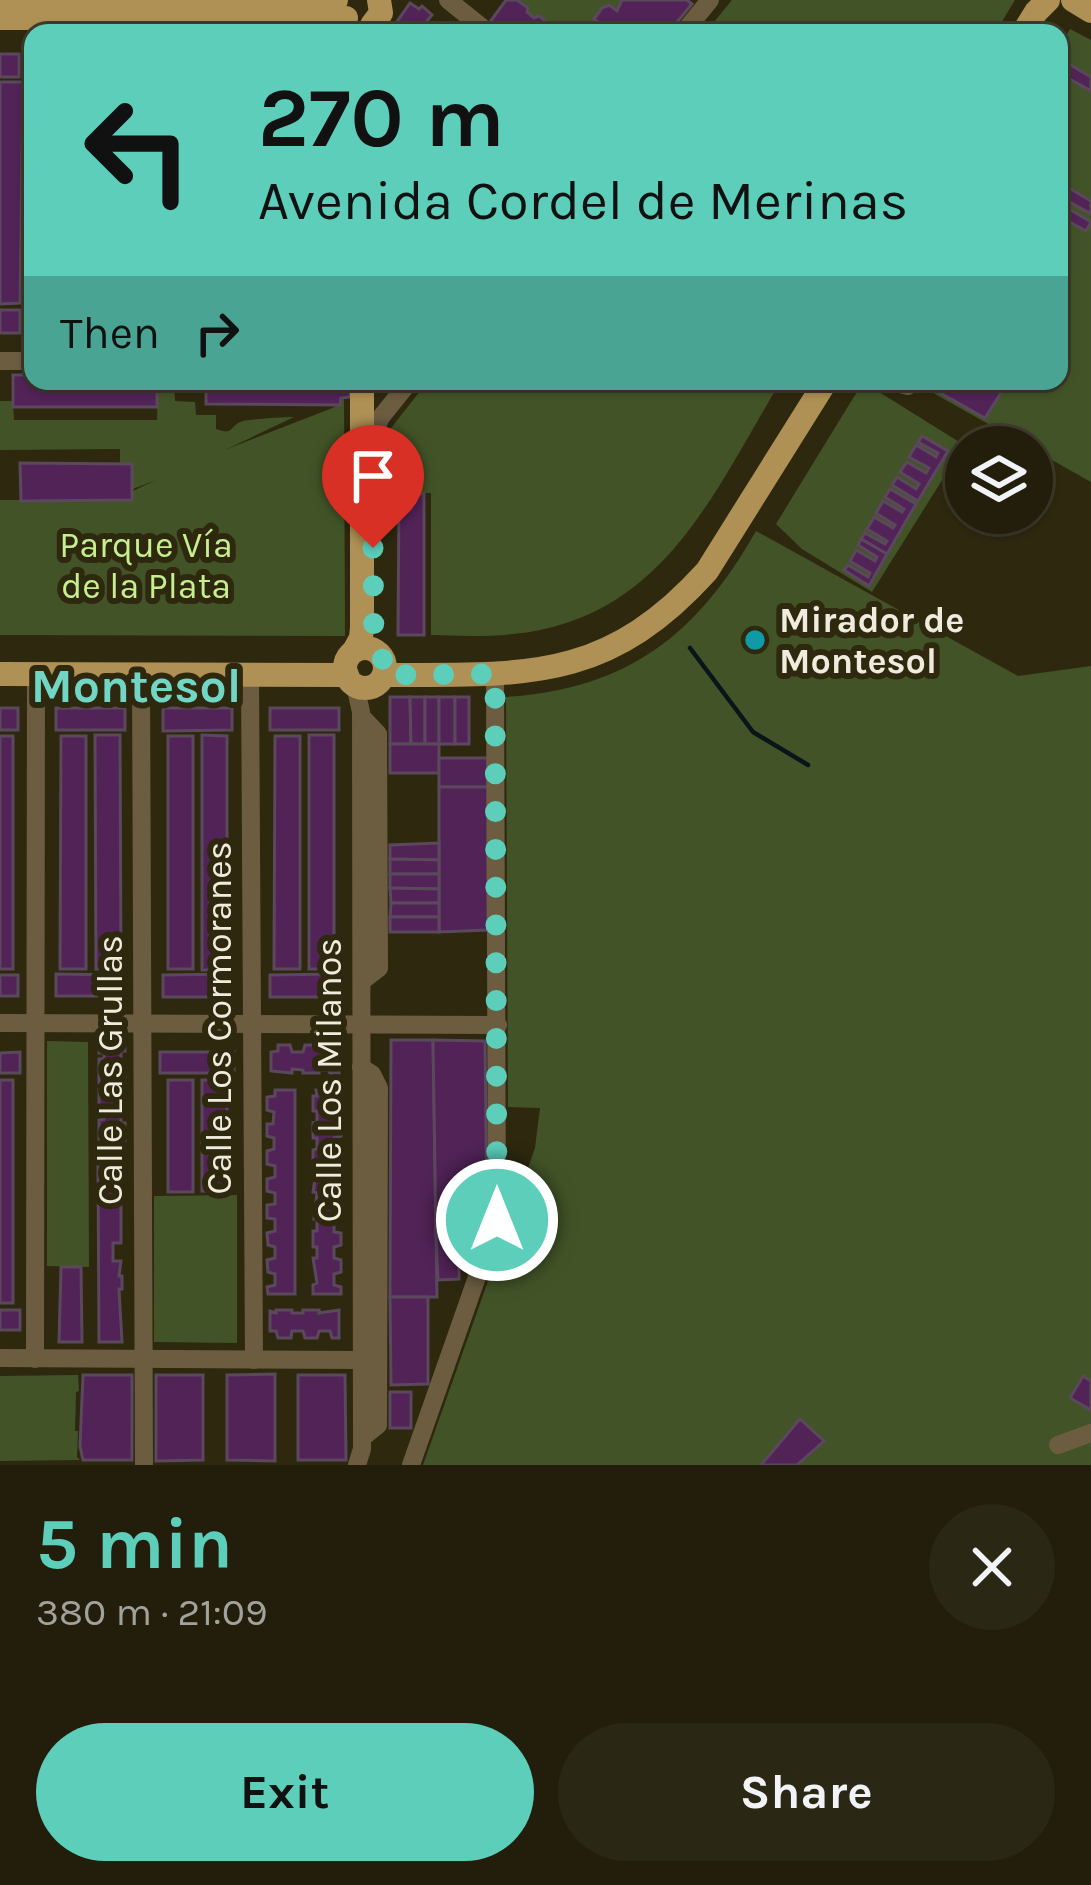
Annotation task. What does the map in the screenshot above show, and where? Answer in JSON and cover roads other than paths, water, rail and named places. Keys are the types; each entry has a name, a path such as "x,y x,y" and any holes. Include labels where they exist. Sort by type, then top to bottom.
{"main road":[{"path":"0,0 41,17"},
{"path":"1029,24 1051,0"},
{"path":"1073,0 1091,11"},
{"path":"0,17 363,14"},
{"path":"364,390 361,638 365,668"},
{"path":"365,390 372,438 374,644 365,668"},
{"path":"0,674 250,675 552,653 586,643 640,613 696,562 801,390"},
{"path":"0,661 495,674 556,668 593,657 650,625 707,571 820,390"}],"street":[{"path":"448,0 478,24"},
{"path":"690,24 710,0"},
{"path":"372,438 376,424 403,390"},
{"name":"Calle Los Milanos","path":"362,1454 361,714 365,668"},
{"path":"35,1359 36,674"},
{"path":"411,1465 497,1220 495,674"},
{"name":"Calle Las Grullas","path":"141,675 144,1465"},
{"name":"Calle Los Cormoranes","path":"250,675 254,1360"},
{"path":"0,1023 498,1025"},
{"path":"361,1067 372,1074 379,1088 378,1424 362,1454"},
{"path":"0,1358 361,1360"},
{"path":"1058,1445 1091,1432"}],"waterway":[{"path":"690,648 753,732 808,765"}],"place":[{"name":"Mirador de Montesol","path":"755,640"}],"district":[{"name":"Montesol","path":"136,685"}],"park label":[{"name":"Parque Vía de la Plata","path":"146,564"}]}
